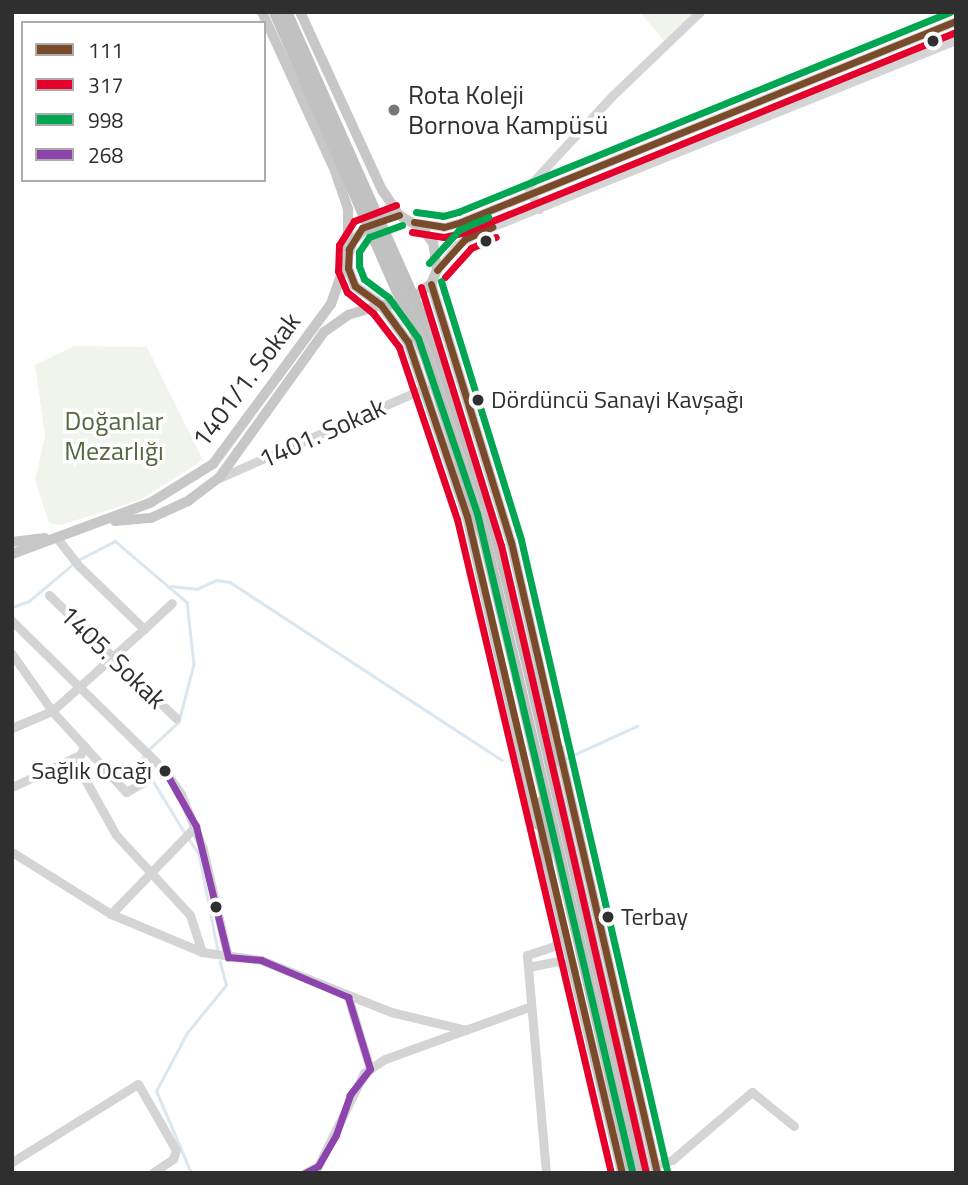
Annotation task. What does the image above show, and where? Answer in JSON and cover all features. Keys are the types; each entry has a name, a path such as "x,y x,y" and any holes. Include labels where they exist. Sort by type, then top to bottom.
{"highway":[{"path":"275,12 426,356 484,537 560,803 640,1149 651,1171"},
{"path":"286,12 438,354 496,534 524,677 547,862"},
{"path":"553,726 560,803"},
{"path":"532,740 633,1173"}],"main road":[{"path":"262,12 335,171 348,209 348,268 355,286 381,305 408,342 467,516 622,1173"},
{"path":"300,12 382,190 399,215 414,222 433,243 437,270 431,284 406,304 381,305"},
{"path":"349,249 372,221 399,215"},
{"name":"1401/1. Sokak","path":"12,554 102,522 179,488 213,464 331,304 349,249"},
{"path":"431,284 511,542 651,1171"},
{"name":"1401/1. Sokak","path":"102,522 151,518 188,501 219,478 324,332 348,315 381,305"},
{"path":"12,542 58,539"}],"street":[{"path":"539,209 528,187 575,136 700,12"},
{"path":"414,222 435,227 456,224 956,21"},
{"path":"437,270 465,239 956,40"},
{"name":"1401. Sokak","path":"219,478 425,388"},
{"path":"58,539 73,560 144,629"},
{"name":"1405. Sokak","path":"49,595 176,718"},
{"path":"12,728 52,711 114,659 172,603"},
{"path":"12,621 165,771 196,826 228,957"},
{"path":"12,654 52,711 126,792 144,782"},
{"path":"12,787 73,758 85,746"},
{"path":"73,758 116,835 190,915 202,952"},
{"path":"111,914 196,826"},
{"path":"12,852 111,914 202,952 261,960 348,997 466,1030"},
{"path":"546,1173 529,1007 527,955 555,946 562,937 562,920"},
{"path":"528,967 559,961 576,974"},
{"path":"348,997 370,1069"},
{"path":"305,1173 321,1169 350,1095 370,1069 529,1007"},
{"path":"12,1162 138,1084 176,1150 173,1159 152,1173"},
{"path":"651,1171 672,1160 752,1092 794,1126"}],"green space":[{"path":"640,12 700,12 667,44"},
{"name":"Doğanlar Mezarlığı","path":"74,346 147,347 203,460 140,500 61,525 49,523 35,480 45,436 35,365"}],"waterway":[{"path":"78,560 115,541 187,602 194,664 179,722 149,750"},
{"path":"12,607 29,601 72,565"},
{"path":"170,586 197,589 216,580 230,582 502,760"},
{"path":"567,758 637,726"},
{"path":"144,756 141,761 185,833"},
{"path":"189,839 199,854 218,951"},
{"path":"191,1173 156,1091 187,1033 226,985 220,962"}],"transit line":[{"name":"998","path":"416,212 443,216 458,212 950,12"},
{"name":"111","path":"414,222 444,227 461,222 956,21"},
{"name":"317","path":"412,232 444,237 465,232 956,32"},
{"name":"317","path":"396,205 354,221 339,245 338,271 347,292 373,313 399,347 457,519 611,1173"},
{"name":"111","path":"399,215 362,228 349,249 348,268 355,286 381,305 408,342 467,516 622,1173"},
{"name":"998","path":"429,263 459,230 488,217"},
{"name":"998","path":"402,225 369,237 359,252 359,266 364,279 389,298 418,338 477,513 632,1171"},
{"name":"111","path":"437,270 465,239 492,227"},
{"name":"317","path":"445,277 471,248 496,237"},
{"name":"998","path":"441,281 521,540 667,1171"},
{"name":"111","path":"431,284 511,542 657,1173"},
{"name":"317","path":"421,287 501,545 646,1173"},
{"name":"268","path":"165,771 196,826 228,957 261,960 348,997 370,1069 350,1095 336,1135 318,1166 305,1173"}],"place":[{"name":"Rota Koleji Bornova Kampüsü","path":"394,110"},
{"name":"Dördüncü Sanayi Kavşağı","path":"478,400"},
{"name":"Sağlık Ocağı","path":"165,771"},
{"name":"Terbay","path":"608,917"}]}
